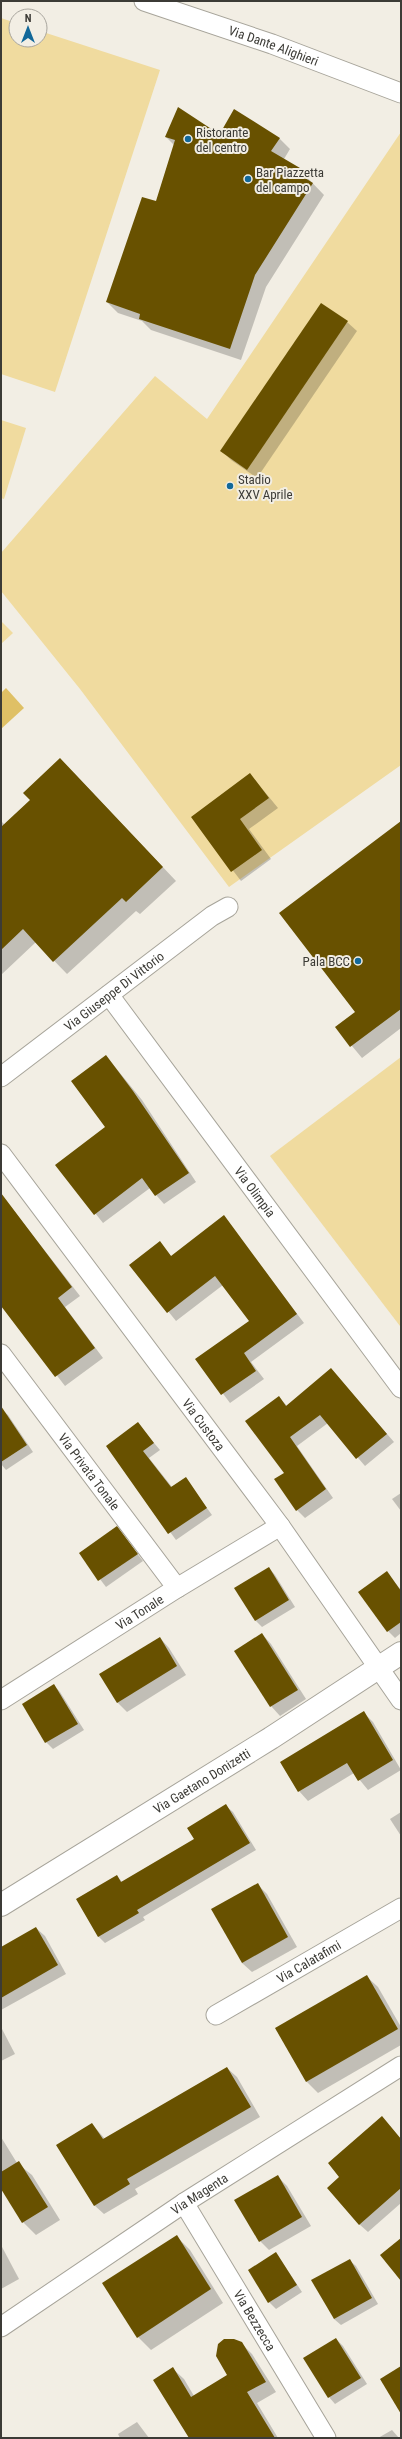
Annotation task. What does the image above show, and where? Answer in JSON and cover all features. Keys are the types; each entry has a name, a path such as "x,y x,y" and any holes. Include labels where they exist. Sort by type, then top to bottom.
{"street":[{"name":"Via Dante Alighieri","path":"144,1 272,44 401,93"},
{"name":"Via Giuseppe Di Vittorio","path":"1,1077 228,906"},
{"name":"Via Olimpia","path":"109,995 401,1388"},
{"name":"Via Custoza","path":"1,1154 280,1526 401,1700"},
{"name":"Via Privata Tonale","path":"1,1354 177,1588"},
{"name":"Via Tonale","path":"1,1700 177,1588 280,1526"},
{"name":"Via Gaetano Donizetti","path":"1,1905 380,1668 401,1653"},
{"name":"Via Calatafimi","path":"216,2015 401,1908"},
{"name":"Via Magenta","path":"1,2327 184,2203 399,2072"},
{"name":"Via Bezzecca","path":"184,2203 326,2438"}],"shaded area":[{"path":"1,18 8,20 8,48 48,48 48,34 160,70 55,392 1,374"},
{"name":"Stadio XXV Aprile","path":"401,132 401,765 229,887 80,689 1,591 1,553 155,376 207,419"},
{"path":"1,420 26,428 4,499 1,498"},
{"path":"1,621 13,633 1,644"},
{"path":"6,688 24,708 1,729 1,693"},
{"path":"401,1057 401,1326 400,1326 270,1156"}],"building":[{"path":"178,107 216,132 218,129 222,130 234,109 280,138 271,151 300,168 297,173 313,183 255,275 230,349 139,319 140,314 106,302 142,197 156,201 175,140 165,137"},
{"path":"321,303 348,321 247,470 220,451"},
{"path":"60,758 163,867 126,902 122,898 53,962 23,929 1,950 1,827 30,800 23,793"},
{"path":"250,773 269,798 240,819 262,850 231,872 191,817"},
{"name":"Pala BCC","path":"401,821 401,1009 350,1047 335,1027 355,1012 279,913"},
{"path":"106,1055 133,1091 189,1173 155,1196 142,1178 94,1215 55,1165 105,1127 71,1081"},
{"path":"1,1193 72,1287 58,1298 95,1348 55,1377 1,1306"},
{"path":"224,1215 297,1314 244,1353 256,1371 221,1395 195,1359 249,1321 215,1276 167,1313 129,1265 160,1241 171,1256"},
{"path":"331,1368 387,1434 356,1459 320,1415 290,1437 326,1489 296,1511 274,1479 284,1473 245,1421 279,1396 286,1406"},
{"path":"1,1406 27,1445 1,1462"},
{"path":"138,1422 154,1443 143,1451 171,1487 186,1477 207,1508 168,1534 106,1446"},
{"path":"117,1526 138,1554 98,1581 79,1553"},
{"path":"269,1567 289,1600 255,1621 234,1588"},
{"path":"387,1571 401,1591 401,1622 387,1632 358,1592"},
{"path":"262,1633 298,1690 270,1707 234,1651"},
{"path":"160,1637 177,1666 117,1703 99,1674"},
{"path":"54,1684 78,1724 45,1743 22,1704"},
{"path":"364,1711 393,1760 358,1781 347,1763 298,1792 280,1762"},
{"path":"226,1804 250,1843 137,1910 139,1913 98,1937 76,1899 117,1875 121,1882 194,1839 187,1828"},
{"path":"258,1883 288,1937 242,1963 211,1909"},
{"path":"36,1927 58,1965 1,1998 1,1947"},
{"path":"367,1975 398,2029 306,2082 275,2028"},
{"path":"227,2067 251,2107 127,2179 130,2184 94,2206 56,2145 92,2123 103,2139"},
{"path":"382,2116 401,2139 401,2188 359,2225 327,2188 339,2177 328,2163"},
{"path":"19,2161 48,2207 22,2223 1,2189 1,2172"},
{"path":"278,2175 302,2217 259,2242 234,2200"},
{"path":"177,2235 211,2289 137,2338 102,2283"},
{"path":"401,2238 401,2281 380,2255"},
{"path":"276,2252 297,2285 268,2303 248,2270"},
{"path":"350,2259 372,2298 334,2319 311,2280"},
{"path":"336,2338 361,2378 328,2398 303,2358"},
{"path":"224,2339 234,2339 242,2342 266,2382 247,2392 275,2438 189,2438 153,2380 173,2367 191,2397 227,2375 216,2356 218,2344"},
{"path":"401,2366 401,2414 380,2379"}],"place":[{"name":"Ristorante del centro","path":"188,139"},
{"name":"Bar Piazzetta del campo","path":"248,179"},
{"name":"Stadio XXV Aprile","path":"230,486"},
{"name":"Pala BCC","path":"358,961"}]}
